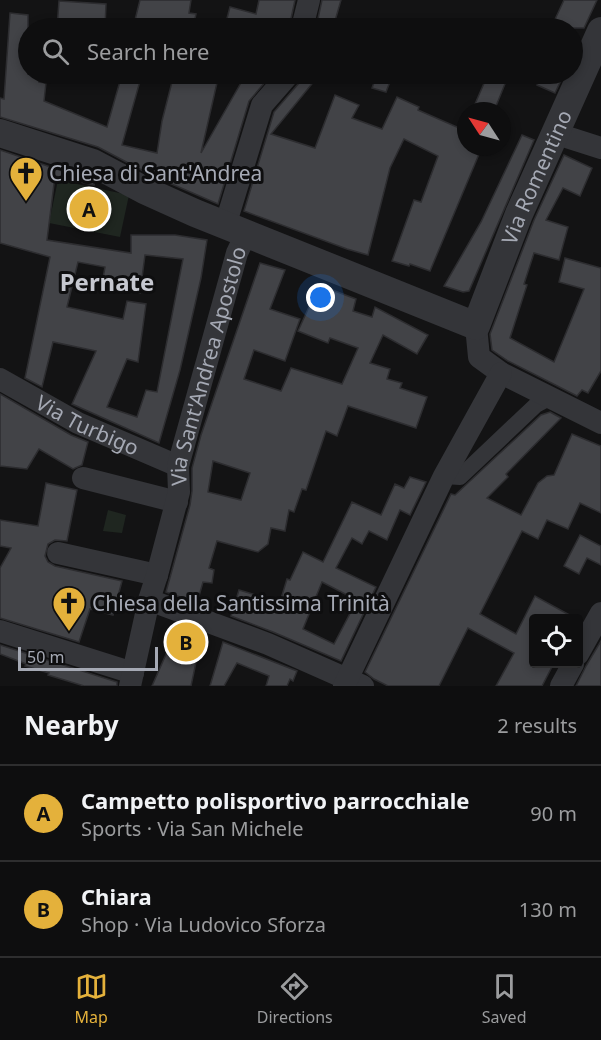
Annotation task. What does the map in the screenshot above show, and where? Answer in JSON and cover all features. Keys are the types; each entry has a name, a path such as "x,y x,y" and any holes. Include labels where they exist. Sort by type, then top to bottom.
{"street":[{"path":"304,18 309,0"},
{"name":"Via Romentino","path":"583,70 601,31"},
{"path":"0,133 93,163 144,190 236,230 262,105 280,84"},
{"name":"Via Romentino","path":"476,326 519,214 577,84"},
{"path":"554,133 601,148"},
{"name":"Via Sant'Andrea Apostolo","path":"131,680 148,600 157,576 177,502 178,466 237,253 236,230 476,326"},
{"path":"476,326 479,357 501,373 601,423"},
{"path":"148,600 268,644 352,683 444,476 501,373"},
{"name":"Via Turbigo","path":"0,379 78,423 178,466"},
{"path":"444,476 460,477 536,405 551,397"},
{"path":"83,478 177,502"},
{"path":"58,553 157,576"},
{"path":"583,646 601,612"},
{"path":"0,631 131,680"},
{"path":"561,686 570,668"}],"shaded area":[{"path":"58,180 129,195 120,237 49,223"},
{"path":"108,510 126,515 122,533 103,531"}],"building":[{"path":"140,0 191,0 189,13 196,14 195,18 136,18"},
{"path":"259,0 295,0 291,18 227,18 230,7 256,14"},
{"path":"322,0 341,0 336,18 318,18"},
{"path":"564,0 597,0 584,28 583,18 556,18"},
{"path":"59,1 106,4 105,18 58,18"},
{"path":"10,13 28,15 28,18 18,18 18,84 46,84 44,101 107,127 119,84 139,84 122,145 157,153 171,84 217,84 201,153 240,84 263,84 249,101 218,204 151,175 98,147 0,117 0,98 4,99"},
{"path":"298,84 312,84 271,134 315,148 335,95 359,105 352,118 382,129 397,97 419,107 418,110 457,127 457,156 478,156 430,271 392,261 414,200 421,202 438,156 404,139 390,168 368,255 244,211 274,112"},
{"path":"373,84 389,84 386,92 372,88"},
{"path":"484,84 505,84 498,102 476,102"},
{"path":"537,84 559,84 555,93"},
{"path":"522,135 534,140 469,291 463,292 444,286 481,222"},
{"path":"0,150 95,182 94,185 55,176 47,240 131,253 131,235 175,235 207,240 201,278 180,370 159,443 72,404 96,351 53,342 42,387 25,378 50,257 0,243","holes":["145,255 183,259 157,392 146,390 137,417 107,407 127,359 138,362 146,304 127,301 123,319 67,307 78,262 105,267 102,284 140,293"]},
{"path":"564,155 592,168 580,196 563,188 546,220 568,227 559,260 534,253 524,284 527,285 510,338 554,362 584,289 559,282 565,258 601,268 601,371 588,393 582,390 577,396 508,361 492,350 490,334 534,220"},
{"path":"260,263 285,270 270,309 300,319 285,361 254,350 244,379 281,391 291,368 342,384 358,348 330,338 328,343 298,331 319,285 356,299 353,311 372,317 375,307 428,335 417,354 383,335 370,363 390,369 387,379 402,383 400,388 427,397 416,428 348,406 337,436 326,431 306,490 302,489 294,512 289,510 285,531 271,528 268,544 258,552 217,541 209,568 214,570 212,583 203,582 197,603 166,592 190,505 192,468 201,435","holes":["213,461 250,473 241,500 208,492"]},
{"path":"0,394 71,435 88,442 82,465 73,469 39,449 27,469 0,466"},
{"path":"550,412 561,418 506,474 508,477 487,498 521,515 538,483 547,476 554,475 572,434 601,446 601,513 580,503 568,529 547,520 538,539 522,531 480,614 516,634 535,596 568,614 529,614 529,668 551,668 542,686 496,686 514,653 468,628 439,686 388,686 374,679 365,672 451,494 455,495 541,415"},
{"path":"410,477 426,482 410,515 400,510 387,540 369,531 362,544 352,538 336,568 376,587 341,661 231,616 239,590 280,602 287,579 290,580 303,552 323,562 352,502 381,515 395,484 404,488","holes":["322,582 357,600 334,644 303,629"]},
{"path":"46,483 77,490 67,541 55,540 48,544 45,556 48,562 55,566 122,581 113,615 90,609 79,642 0,618 0,568 11,548 0,546 0,520 38,526"},
{"path":"580,535 601,546 601,565 587,558 579,574 564,566"},
{"path":"179,625 202,634 191,686 152,686"},
{"path":"601,641 601,686 576,686 586,666"},
{"path":"223,642 297,671 293,681 290,679 287,686 266,686 269,676 237,663 224,686 210,686"},
{"path":"0,645 117,682 117,686 84,686 48,675 49,673 25,666 26,664 0,654"}],"place":[{"name":"Chiesa di Sant'Andrea","path":"26,202"},
{"name":"Campetto polisportivo parrocchiale","path":"89,209"},
{"name":"Chiesa della Santissima Trinità","path":"69,632"},
{"name":"Chiara","path":"186,642"}],"district":[{"name":"Pernate","path":"107,281"}]}
